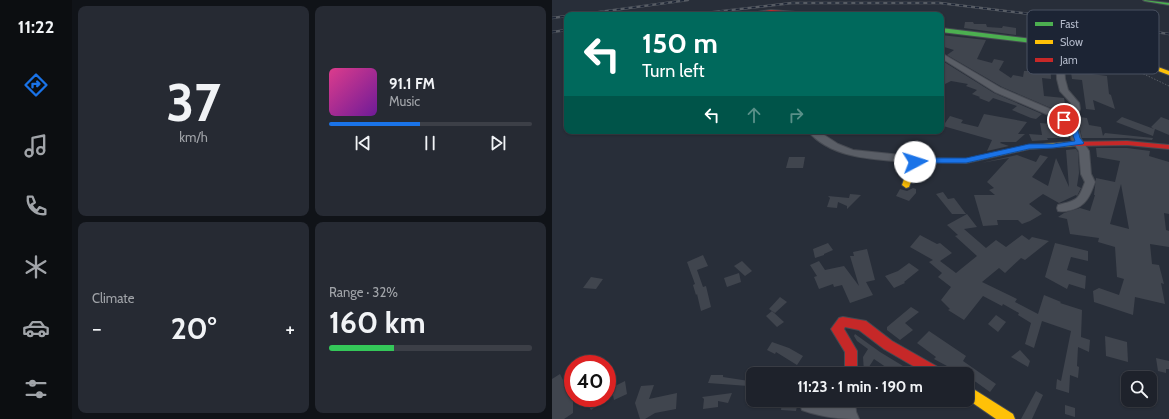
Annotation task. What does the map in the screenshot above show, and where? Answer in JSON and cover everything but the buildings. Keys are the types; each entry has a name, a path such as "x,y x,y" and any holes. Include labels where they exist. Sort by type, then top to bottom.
{"main road":[{"path":"1145,0 1169,3"},
{"path":"1158,0 1169,3"},
{"path":"763,12 783,12"},
{"path":"944,30 1027,40"},
{"path":"1159,70 1169,73"},
{"path":"906,185 912,166 915,162 920,160 966,161 1029,147 1080,143 1127,143 1169,147"},
{"path":"850,367 851,356 848,345 839,337 836,329 843,322 862,325 888,345 927,367"},
{"path":"974,396 1008,419"}],"street":[{"path":"944,57 998,90 1043,109 1073,125"},
{"path":"1061,74 1064,91 1075,102 1076,109 1072,120 1076,139 1084,151 1086,174 1090,182 1085,196 1076,205 1062,208"},
{"path":"816,134 829,143 844,150 860,154 920,160"},
{"path":"821,407 839,411 847,419"},
{"path":"848,407 848,414 851,419"}],"path":[{"path":"1144,74 1169,86"}],"railway":[{"path":"599,12 688,0"},
{"path":"714,12 792,3 940,3 1027,14"},
{"path":"552,18 564,16"},
{"path":"552,32 564,30"},
{"path":"1159,33 1169,34"}],"traffic: fast":[{"path":"1145,0 1169,4"},
{"path":"944,30 1027,40"}],"traffic: slow":[{"path":"1159,69 1169,73"},
{"path":"906,185 912,167 920,160 966,161 1029,147 1070,144"},
{"path":"974,396 1008,419"}],"traffic: jam":[{"path":"763,12 783,12"},
{"path":"1070,144 1127,143 1169,147"},
{"path":"851,367 851,351 837,329 843,322 862,325 888,345 927,367"}],"route":[{"path":"915,162 920,160 966,161 1029,147 1080,143 1076,139 1073,125 1064,120"}]}
